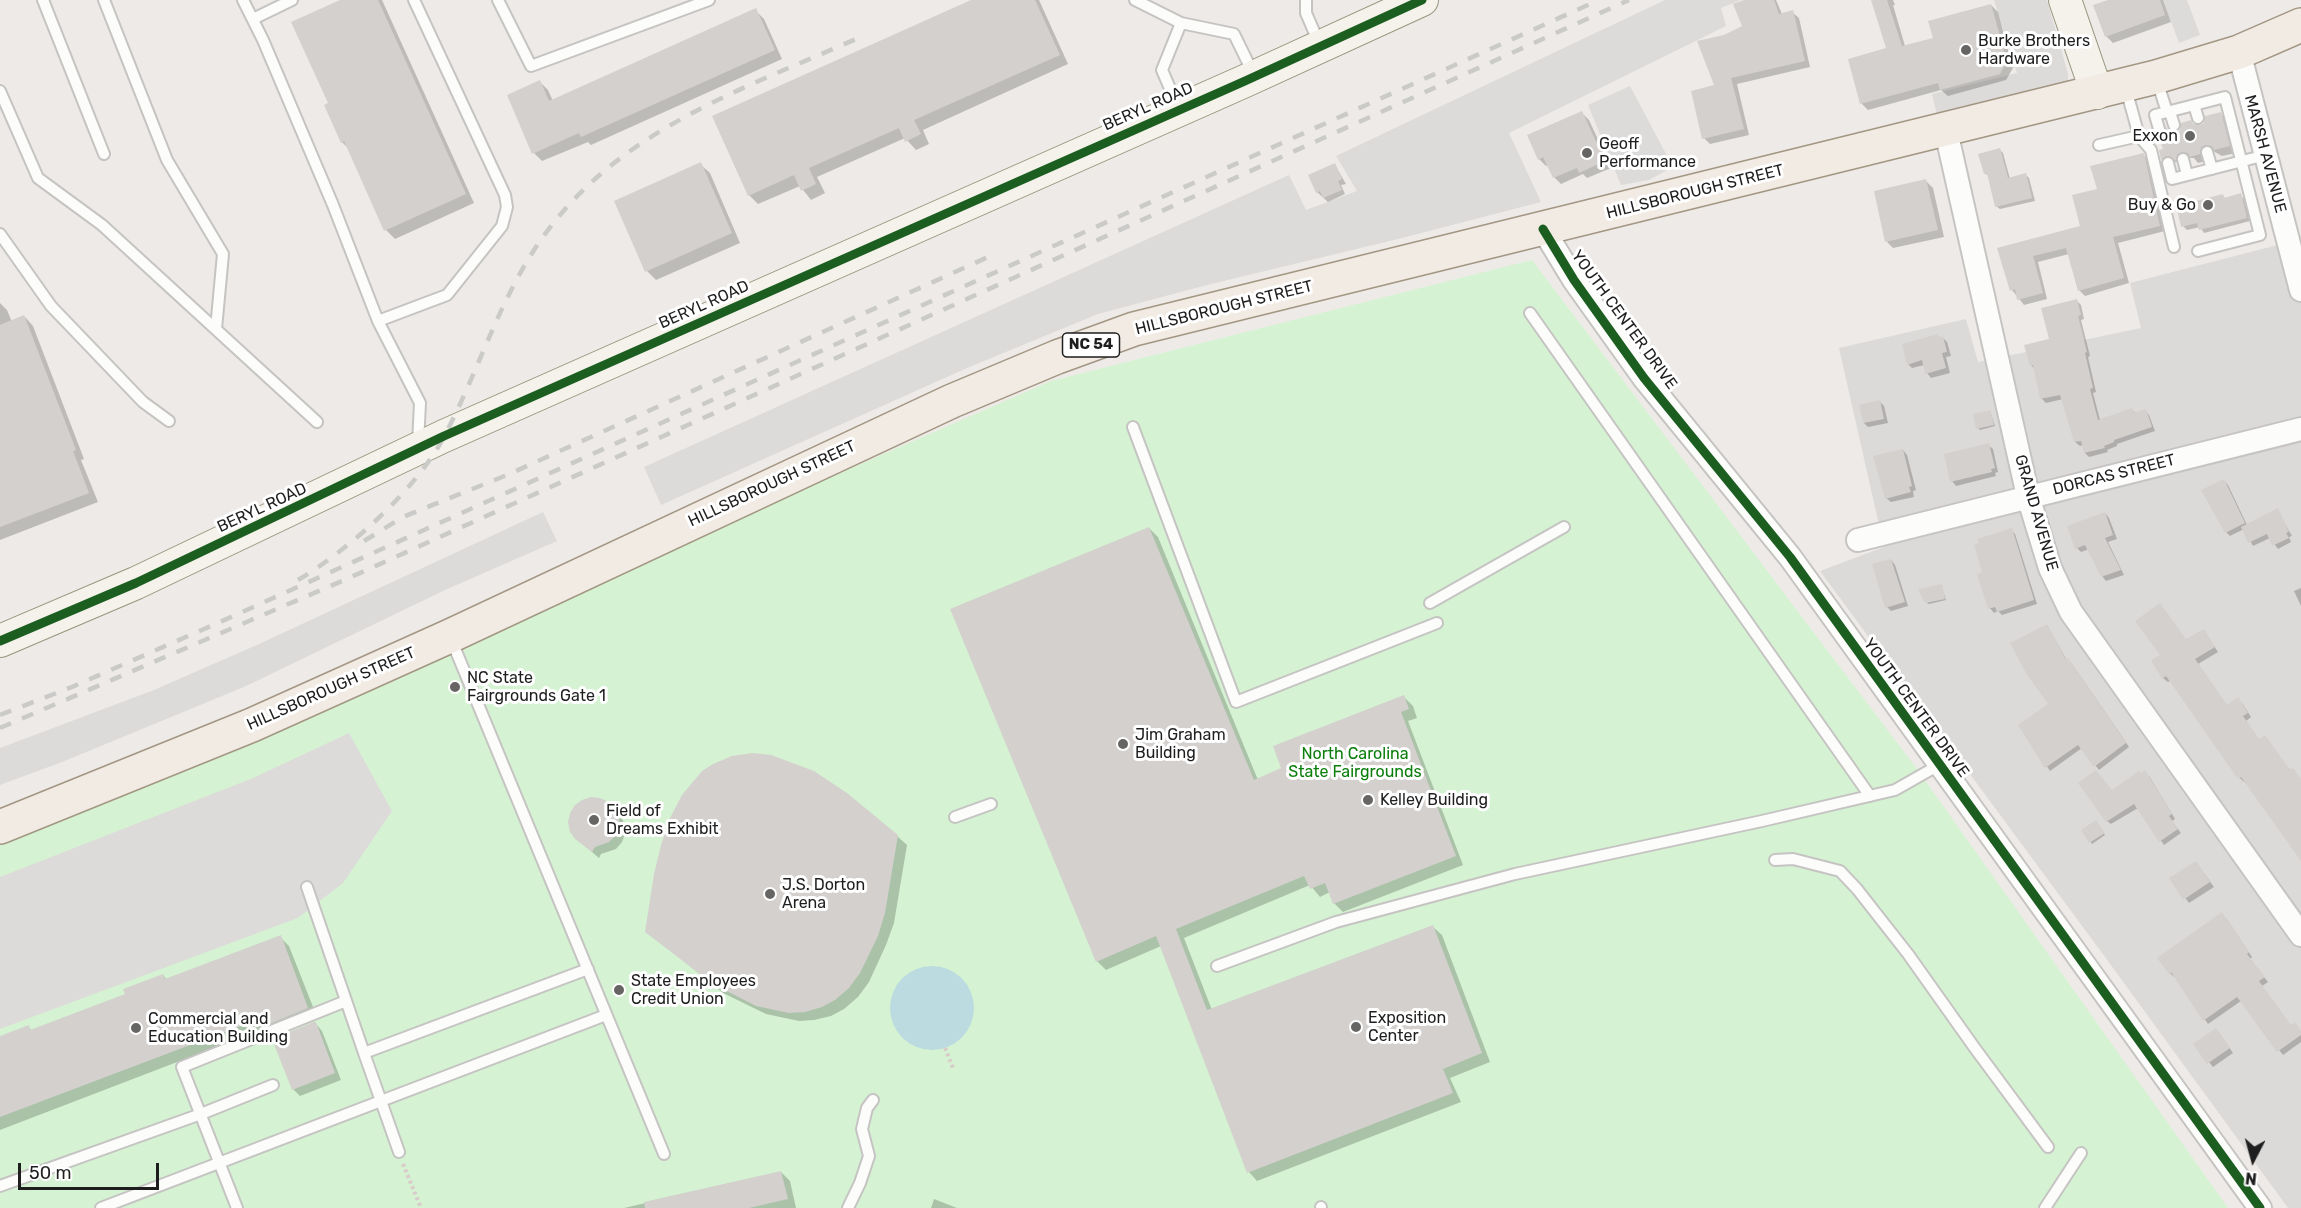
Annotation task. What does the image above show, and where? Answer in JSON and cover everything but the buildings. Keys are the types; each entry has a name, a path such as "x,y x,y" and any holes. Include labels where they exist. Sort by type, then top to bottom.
{"main road":[{"name":"HILLSBOROUGH STREET","path":"0,827 241,730 450,636 942,406 1057,357 1134,329 2111,89 2239,52 2301,25"}],"street":[{"name":"BERYL ROAD","path":"0,641 136,584 417,450 1422,0"},
{"path":"2065,0 2111,89"},
{"name":"NC 54","path":"2239,52 2301,43"},
{"name":"MARSH AVENUE","path":"2239,52 2239,103 2266,155 2272,232 2301,290"},
{"name":"GRAND AVENUE","path":"1946,131 2028,496 2050,568 2071,612 2301,935"},
{"name":"YOUTH CENTER DRIVE","path":"1543,229 1574,280 1644,378 1790,557 2260,1208"},
{"name":"DORCAS STREET","path":"1858,540 2301,429"}],"lane":[{"path":"43,0 104,154"},
{"path":"104,0 167,160 224,254 216,329"},
{"path":"243,0 333,205 378,321 420,403 417,450"},
{"path":"253,19 292,0"},
{"path":"378,321 447,295 502,226 506,216 505,195 414,0"},
{"path":"498,0 531,66 709,0"},
{"path":"1135,0 1181,23 1234,34 1255,76"},
{"path":"1306,0 1309,24 1321,46"},
{"path":"1179,110 1162,70 1181,23"},
{"path":"2156,77 2174,125"},
{"path":"2111,89 2139,136 2151,150 2174,247"},
{"path":"0,92 38,178 102,225 317,422"},
{"path":"2159,129 2156,115 2225,97 2239,103 2241,161 2272,232 2198,251"},
{"path":"2194,105 2198,118"},
{"path":"2099,145 2139,136"},
{"path":"2207,152 2212,169"},
{"path":"2168,163 2172,179 2266,155"},
{"path":"2183,159 2187,175"},
{"path":"0,234 51,306 143,402 169,421"},
{"path":"1530,313 1870,796"},
{"path":"1133,427 1236,702 1437,623"},
{"path":"1430,603 1564,527"},
{"path":"450,636 664,1154"},
{"path":"1217,966 1335,922 1515,874 1895,790 1939,765"},
{"path":"955,817 991,804"},
{"path":"1775,860 1793,859 1840,871 1908,954 2048,1147"},
{"path":"307,887 399,1152"},
{"path":"364,1053 588,969"},
{"path":"237,1208 182,1067 346,1001"},
{"path":"101,1208 606,1015"},
{"path":"0,1186 201,1114 273,1085"},
{"path":"848,1208 869,1156 862,1129 867,1108 873,1100"},
{"path":"2045,1208 2081,1153"}],"path":[{"path":"945,1048 953,1068"},
{"path":"399,1152 421,1208"}],"shaded area":[{"path":"1665,0 1741,0 1721,8 1726,26 1509,133 1541,202 1098,314 967,368 661,505 644,467 1289,175 1306,210 1357,191 1336,156"},
{"path":"1994,0 2047,0 2068,74 2068,83 1937,115 1932,94 2017,73"},
{"path":"2163,0 2187,0 2200,35 2179,43"},
{"path":"1630,86 1673,167 1649,180 1621,185 1588,105"},
{"path":"2301,239 2301,1208 2288,1208 1820,571 1884,547 1839,348 1966,319 1978,362 2141,328 2130,283"},
{"path":"543,512 557,541 445,590 244,687 0,785 0,748 154,690 259,644"},
{"path":"349,733 392,811 343,883 298,918 0,1029 0,877 253,778"}],"green space":[{"name":"North Carolina State Fairgrounds","path":"1532,260 1917,769 2228,1208 0,1208 0,840 1051,381"}],"water":[{"path":"932,966 948,969 967,985 974,1008 971,1024 955,1043 932,1050 916,1047 897,1031 890,1008 893,992 909,973"}],"railway":[{"path":"0,715 72,687 220,622 1599,0"},
{"path":"0,728 349,578 1629,0"},
{"path":"298,580 360,535 418,476 445,435 509,294 524,267 560,215 591,183 626,154 702,108 865,35"},
{"path":"364,541 403,517 507,475 997,253"}],"cycle path":[{"path":"0,641 136,583 444,436 1245,81 1422,0"},
{"path":"1543,229 1574,280 1644,378 1790,557 2260,1208"}],"place":[{"name":"Burke Brothers Hardware","path":"1966,50"},
{"name":"Exxon","path":"2190,136"},
{"name":"Geoff Performance","path":"1587,153"},
{"name":"Buy & Go","path":"2208,205"},
{"name":"NC State Fairgrounds Gate 1","path":"455,687"},
{"name":"Jim Graham Building","path":"1123,744"},
{"name":"Kelley Building","path":"1368,800"},
{"name":"Field of Dreams Exhibit","path":"594,820"},
{"name":"J.S. Dorton Arena","path":"770,894"},
{"name":"State Employees Credit Union","path":"619,990"},
{"name":"Exposition Center","path":"1356,1027"},
{"name":"Commercial and Education Building","path":"136,1028"}]}
